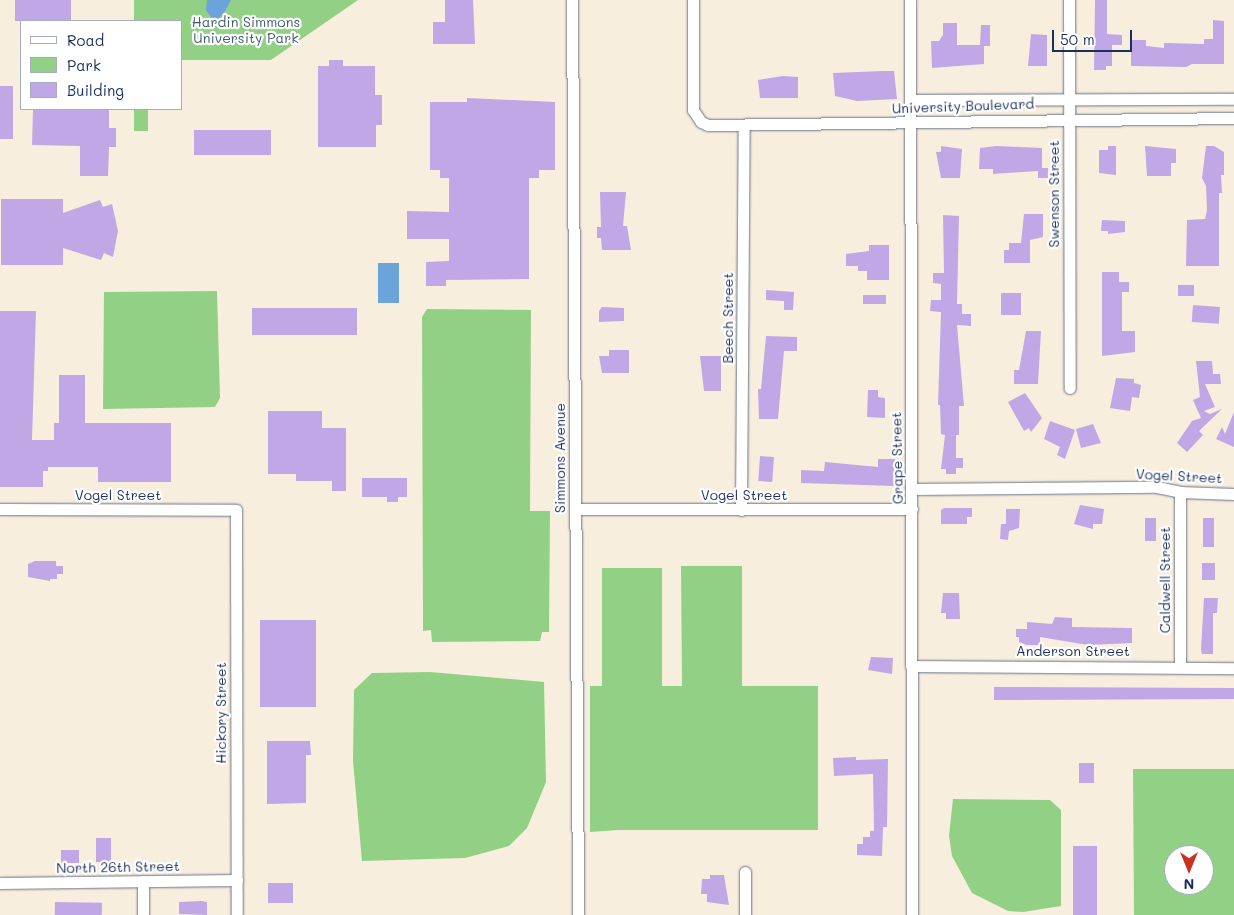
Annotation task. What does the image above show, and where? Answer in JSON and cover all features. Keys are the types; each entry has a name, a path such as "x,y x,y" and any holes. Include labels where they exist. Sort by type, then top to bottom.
{"street":[{"name":"Simmons Avenue","path":"572,0 578,915"},
{"name":"University Boulevard","path":"693,0 693,110 696,117 708,125 893,124 910,120 1234,118"},
{"name":"Grape Street","path":"910,0 912,915"},
{"name":"Swenson Street","path":"1069,0 1070,388"},
{"name":"University Boulevard","path":"910,100 1070,101 1234,98"},
{"name":"Beech Street","path":"742,510 744,125"},
{"name":"Vogel Street","path":"911,489 1157,487 1180,492 1234,494"},
{"name":"Caldwell Street","path":"1180,492 1180,667"},
{"name":"Vogel Street","path":"0,509 236,510"},
{"name":"Vogel Street","path":"576,509 912,509"},
{"name":"Hickory Street","path":"236,510 237,915"},
{"name":"Anderson Street","path":"912,666 1234,668"},
{"path":"745,872 745,915"},
{"name":"North 26th Street","path":"0,883 237,880"},
{"path":"143,881 143,915"}],"green space":[{"name":"Hardin Simmons University Park","path":"134,0 358,0 271,60 182,60 182,20 134,20"},
{"path":"134,110 148,110 148,131 134,131"},
{"path":"217,291 220,398 215,407 103,409 104,292"},
{"path":"427,309 531,310 530,511 550,511 549,632 542,632 540,641 432,642 431,630 423,631 422,317"},
{"path":"681,566 742,566 742,686 818,686 818,830 618,830 590,832 590,686 602,686 602,568 662,568 662,686 682,686"},
{"path":"430,672 544,682 546,782 527,828 509,846 465,858 362,861 353,761 354,690 372,673"},
{"path":"1133,769 1234,769 1234,915 1134,915"},
{"path":"953,799 1050,800 1061,810 1061,906 1023,912 1008,911 972,893 952,856 949,836"}],"water":[{"path":"207,0 231,0 223,15 214,21 206,10"},
{"path":"378,263 399,263 399,303 378,303"}],"building":[{"path":"15,0 71,0 71,20 15,21"},
{"path":"445,0 473,0 475,44 433,44 433,22 445,22"},
{"path":"1095,0 1107,0 1107,34 1122,35 1122,45 1112,45 1112,66 1106,66 1106,70 1094,70"},
{"path":"1213,20 1224,21 1224,64 1192,64 1186,67 1131,66 1131,40 1146,40 1146,46 1164,48 1164,43 1204,44 1204,39 1213,39"},
{"path":"943,23 957,23 957,45 980,45 981,25 990,25 990,46 984,46 984,64 932,68 931,41 939,41 943,35"},
{"path":"1031,34 1047,35 1047,66 1028,66"},
{"path":"329,60 343,60 343,66 375,66 375,95 382,95 382,125 376,125 376,147 318,147 318,66 329,66"},
{"path":"894,71 897,99 857,101 835,96 833,73"},
{"path":"783,76 798,77 798,98 760,98 758,80"},
{"path":"0,86 13,86 13,139 0,139"},
{"path":"467,98 555,102 555,170 539,170 539,178 529,178 529,279 446,280 446,286 426,286 426,262 449,261 449,239 407,239 407,211 449,212 449,178 440,178 440,170 430,170 430,102 467,102"},
{"path":"33,110 109,110 109,128 116,128 116,147 109,147 108,176 80,176 80,146 32,145"},
{"path":"194,130 271,130 271,155 194,155"},
{"path":"941,146 962,149 960,178 941,178 936,152 941,152"},
{"path":"996,146 1042,148 1042,168 1048,168 1048,178 1038,178 1038,171 993,174 993,169 979,169 980,148"},
{"path":"1108,146 1116,146 1116,175 1099,173 1099,150 1108,150"},
{"path":"1145,146 1176,149 1176,163 1171,163 1171,176 1147,176"},
{"path":"1206,146 1214,146 1224,152 1224,175 1221,175 1222,193 1219,193 1219,266 1186,266 1187,220 1205,219 1207,210 1206,186 1202,178"},
{"path":"600,192 626,192 623,226 627,226 631,250 602,250 601,238 597,238 597,227 601,227"},
{"path":"1,199 63,199 63,213 100,200 103,207 112,204 118,231 113,257 104,253 101,260 63,248 63,265 1,265"},
{"path":"1024,214 1043,214 1043,237 1030,240 1030,263 1004,263 1004,250 1009,250 1009,243 1021,243"},
{"path":"943,215 959,216 957,304 962,304 962,314 971,314 971,326 957,325 964,406 959,406 959,435 956,435 956,458 963,458 963,468 956,468 956,474 946,474 946,469 941,469 945,435 941,434 940,405 938,405 941,312 930,311 931,300 941,300 941,284 933,283 933,273 944,273"},
{"path":"1102,220 1125,221 1125,232 1108,234 1108,231 1101,231"},
{"path":"869,245 889,245 889,280 867,280 867,271 858,271 858,266 846,266 846,254 869,251"},
{"path":"1102,272 1119,272 1119,282 1129,282 1129,292 1122,292 1122,331 1135,331 1135,352 1102,356"},
{"path":"1178,285 1194,285 1194,296 1178,296"},
{"path":"766,290 794,292 793,310 784,310 784,301 766,300"},
{"path":"1001,293 1021,293 1021,315 1001,315"},
{"path":"863,295 886,295 886,304 863,304"},
{"path":"1193,305 1220,307 1219,324 1192,322"},
{"path":"602,307 624,308 624,321 599,322 599,311"},
{"path":"252,308 357,308 357,335 252,335"},
{"path":"0,311 36,311 32,440 54,440 54,423 59,423 59,375 85,375 85,423 171,423 171,482 98,482 98,467 48,467 48,471 43,471 43,487 0,487"},
{"path":"1026,331 1041,331 1038,384 1014,384 1014,370 1019,370"},
{"path":"766,336 797,337 797,351 784,351 778,419 759,419 758,389 761,389"},
{"path":"609,350 629,350 629,373 602,373 599,356 609,356"},
{"path":"700,356 721,356 721,391 704,391"},
{"path":"1196,361 1212,361 1213,374 1220,374 1221,384 1205,384 1215,407 1204,411 1210,414 1222,409 1199,431 1203,435 1187,452 1177,443 1192,421 1201,418 1193,400 1200,397"},
{"path":"1116,378 1134,379 1134,383 1141,385 1139,398 1132,397 1130,411 1110,408"},
{"path":"868,390 878,390 878,397 885,398 885,418 867,417"},
{"path":"1025,393 1042,418 1031,432 1029,428 1024,431 1008,402"},
{"path":"268,411 322,411 322,428 346,428 346,491 332,491 332,481 296,481 296,474 268,474"},
{"path":"1234,412 1234,447 1216,439 1222,427 1225,434"},
{"path":"1050,421 1075,430 1065,459 1057,455 1060,447 1044,439"},
{"path":"1093,424 1101,443 1081,448 1076,429"},
{"path":"760,456 774,457 772,482 758,481"},
{"path":"878,459 895,459 894,486 801,483 801,470 824,471 825,462 878,467"},
{"path":"362,478 407,478 407,497 398,497 398,502 387,502 387,497 362,497"},
{"path":"1080,505 1104,509 1102,524 1093,524 1093,529 1074,524"},
{"path":"944,508 972,508 972,517 967,517 967,524 941,524 941,510"},
{"path":"1006,509 1020,509 1019,528 1009,531 1008,540 1000,539 1001,524 1006,524"},
{"path":"1145,518 1156,518 1156,541 1145,541"},
{"path":"1203,518 1214,518 1214,547 1203,547"},
{"path":"35,561 56,561 56,566 63,566 63,574 57,574 57,579 50,579 50,581 28,577 28,564"},
{"path":"1202,563 1215,563 1215,580 1202,580"},
{"path":"943,593 959,593 960,619 946,619 946,613 941,613"},
{"path":"1204,598 1218,598 1217,613 1213,613 1213,654 1202,654 1201,649"},
{"path":"1055,617 1072,618 1072,627 1132,628 1132,643 1088,645 1040,637 1040,645 1027,645 1019,642 1019,637 1016,637 1016,629 1027,629 1027,622 1052,624"},
{"path":"260,620 316,620 316,707 260,707"},
{"path":"871,657 893,658 892,674 868,670"},
{"path":"994,687 1234,688 1234,699 994,700"},
{"path":"267,741 310,741 311,755 306,755 306,803 267,804"},
{"path":"856,757 856,760 888,759 887,827 883,827 882,856 857,855 857,844 863,844 863,837 870,837 870,831 874,831 873,774 834,776 833,758"},
{"path":"1079,763 1094,763 1094,783 1079,783"},
{"path":"96,838 111,838 111,862 96,862"},
{"path":"1073,846 1097,846 1097,915 1073,915"},
{"path":"61,850 79,850 79,863 61,863"},
{"path":"710,875 724,875 729,905 707,902 707,894 701,894 702,879 710,879"},
{"path":"268,883 293,883 293,903 268,903"},
{"path":"55,902 102,903 102,915 55,915"},
{"path":"179,902 207,902 207,915 179,914"}]}
